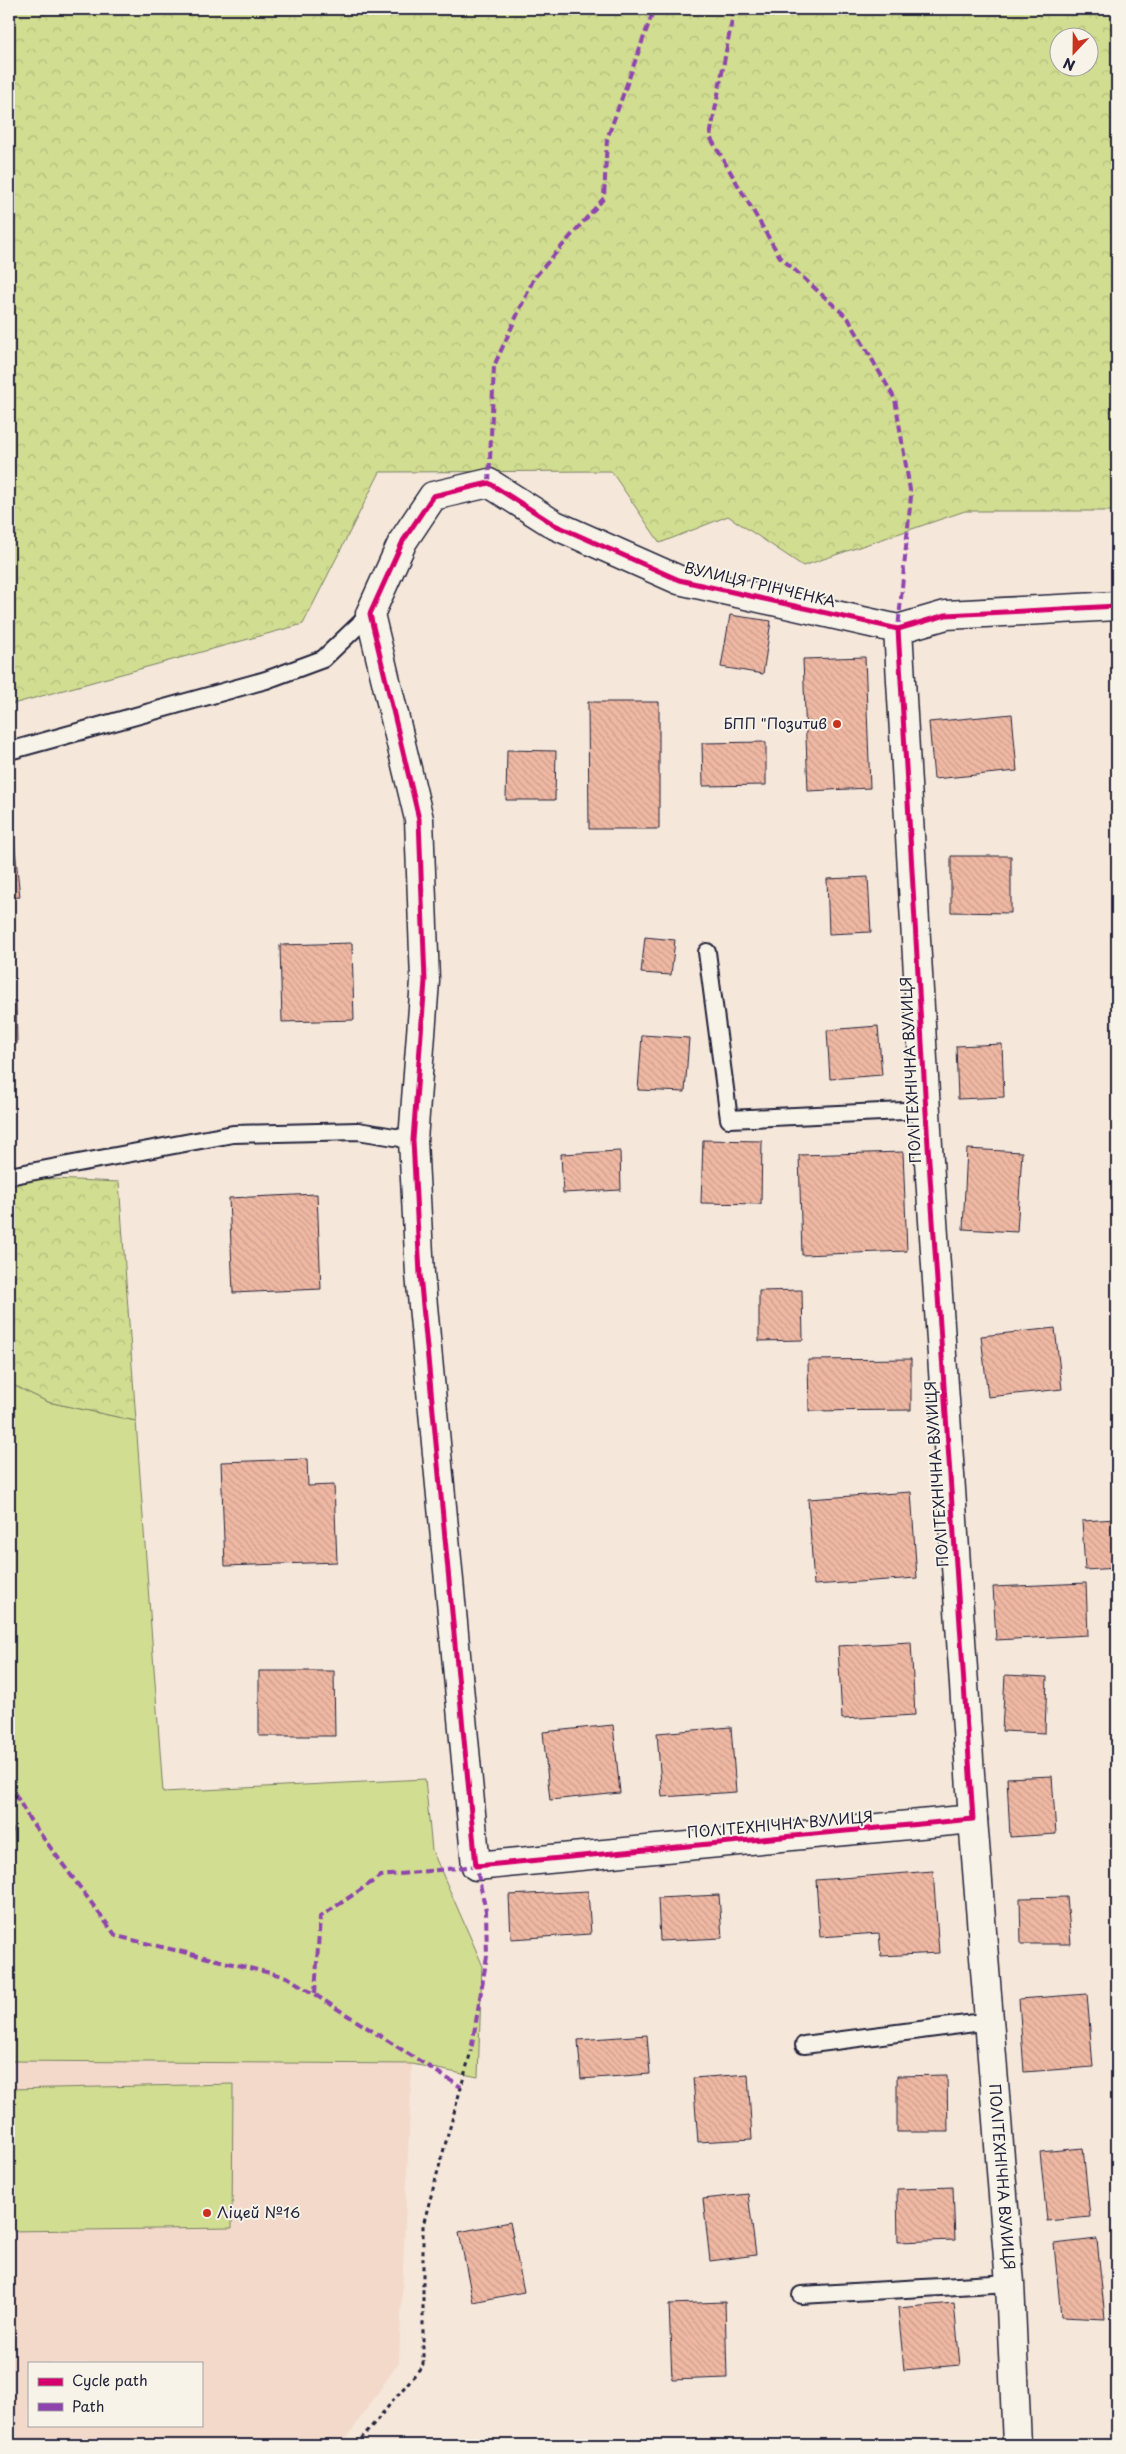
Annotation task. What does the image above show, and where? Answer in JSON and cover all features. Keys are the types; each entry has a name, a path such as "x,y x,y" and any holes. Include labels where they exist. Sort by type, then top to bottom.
{"street":[{"name":"ВУЛИЦЯ ГРІНЧЕНКА","path":"370,614 403,541 433,496 489,482 555,524 679,580 898,629 946,615 1117,606"},
{"path":"370,614 419,819 425,981 413,1140"},
{"name":"ПОЛІТЕХНІЧНА ВУЛИЦЯ","path":"898,629 926,1110 973,1819 1010,2283 1017,2445"},
{"name":"ПОЛІТЕХНІЧНА ВУЛИЦЯ","path":"413,1140 420,1274 476,1866 973,1819"}],"lane":[{"path":"9,751 266,680 323,659 370,614"},
{"path":"707,952 729,1119 926,1110"},
{"path":"9,1176 233,1134 358,1130 413,1140"},
{"path":"804,2044 990,2021"},
{"path":"801,2295 1010,2283"}],"path":[{"path":"356,2445 423,2365 423,2225 472,2051"}],"shaded area":[{"name":"Ліцей №16","path":"9,2061 412,2064 399,2362 342,2445 9,2445"}],"green space":[{"path":"9,9 1117,9 1117,511 965,511 803,566 728,516 660,543 611,471 380,472 303,624 9,705"},
{"path":"9,1177 119,1182 136,1421 48,1402 9,1383"},
{"path":"9,1383 48,1402 136,1421 163,1792 425,1779 432,1850 482,1964 478,2077 412,2064 9,2061 9,1843 14,1829 9,1826"},
{"path":"233,2084 232,2228 9,2231 9,2089"}],"building":[{"path":"730,615 771,621 763,674 721,667"},
{"name":"БПП \"Позитив","path":"865,657 870,788 808,791 803,659"},
{"path":"588,702 659,702 659,829 589,829"},
{"path":"1012,714 1017,771 934,779 929,722"},
{"path":"766,742 766,785 703,786 702,743"},
{"path":"507,750 556,751 555,800 506,800"},
{"path":"14,839 20,897 9,898 9,840"},
{"path":"951,856 1011,856 1011,913 951,912"},
{"path":"868,877 871,932 829,934 827,879"},
{"path":"645,937 675,940 671,975 641,973"},
{"path":"352,943 354,1020 282,1022 280,945"},
{"path":"9,1001 16,1001 17,1044 9,1045"},
{"path":"878,1026 882,1075 830,1079 827,1030"},
{"path":"642,1035 689,1038 685,1092 638,1090"},
{"path":"1002,1044 1004,1097 958,1099 956,1046"},
{"path":"703,1140 762,1141 761,1204 701,1203"},
{"path":"967,1149 1022,1152 1017,1232 963,1229"},
{"path":"620,1151 621,1190 563,1193 561,1154"},
{"path":"903,1152 907,1251 802,1255 799,1155"},
{"path":"317,1194 321,1289 233,1293 229,1198"},
{"path":"802,1290 803,1340 759,1341 759,1291"},
{"path":"1055,1328 1062,1389 988,1397 981,1336"},
{"path":"911,1359 911,1410 809,1411 808,1360"},
{"path":"307,1459 308,1486 334,1485 337,1562 225,1566 221,1462"},
{"path":"911,1492 917,1578 814,1585 808,1499"},
{"path":"1117,1519 1117,1568 1085,1570 1082,1521"},
{"path":"1086,1583 1088,1635 996,1640 993,1587"},
{"path":"911,1642 915,1715 842,1719 838,1646"},
{"path":"259,1671 334,1671 335,1736 259,1736"},
{"path":"1005,1675 1047,1677 1045,1733 1002,1731"},
{"path":"613,1725 620,1793 550,1800 543,1732"},
{"path":"731,1727 736,1792 662,1797 657,1733"},
{"path":"1052,1776 1056,1834 1010,1837 1007,1778"},
{"path":"933,1871 939,1953 881,1956 879,1933 820,1937 816,1880"},
{"path":"588,1891 591,1934 511,1939 509,1895"},
{"path":"719,1895 722,1938 660,1941 658,1898"},
{"path":"1067,1897 1071,1944 1021,1944 1020,1898"},
{"path":"1087,1994 1093,2067 1024,2072 1019,1999"},
{"path":"647,2035 650,2074 581,2079 578,2040"},
{"path":"748,2074 752,2139 698,2142 693,2078"},
{"path":"947,2075 948,2132 897,2132 897,2076"},
{"path":"1083,2148 1090,2217 1047,2221 1040,2152"},
{"path":"953,2187 955,2240 898,2242 897,2189"},
{"path":"748,2194 756,2255 710,2261 703,2199"},
{"path":"510,2222 524,2292 473,2302 459,2232"},
{"path":"1097,2239 1105,2319 1061,2317 1054,2244"},
{"path":"725,2302 727,2378 672,2380 669,2304"},
{"path":"954,2303 960,2365 904,2370 898,2308"}],"marked path":[{"path":"489,483 494,366 534,278 604,198 607,139 654,9"},
{"path":"734,9 710,137 780,257 848,318 895,399 911,496 898,629"},
{"path":"9,1783 30,1820 116,1936 287,1977 461,2087"},
{"path":"315,1993 320,1917 381,1876 476,1866 486,1911 487,1956 471,2051"}],"cycle path":[{"path":"898,629 928,1146 973,1819 476,1866 420,1274 413,1140 425,981 419,819 370,614 403,541 433,496 489,483 555,525 679,580 898,629 946,615 1117,606"}],"place":[{"name":"БПП \"Позитив","path":"837,724"},
{"name":"Ліцей №16","path":"207,2213"}]}
